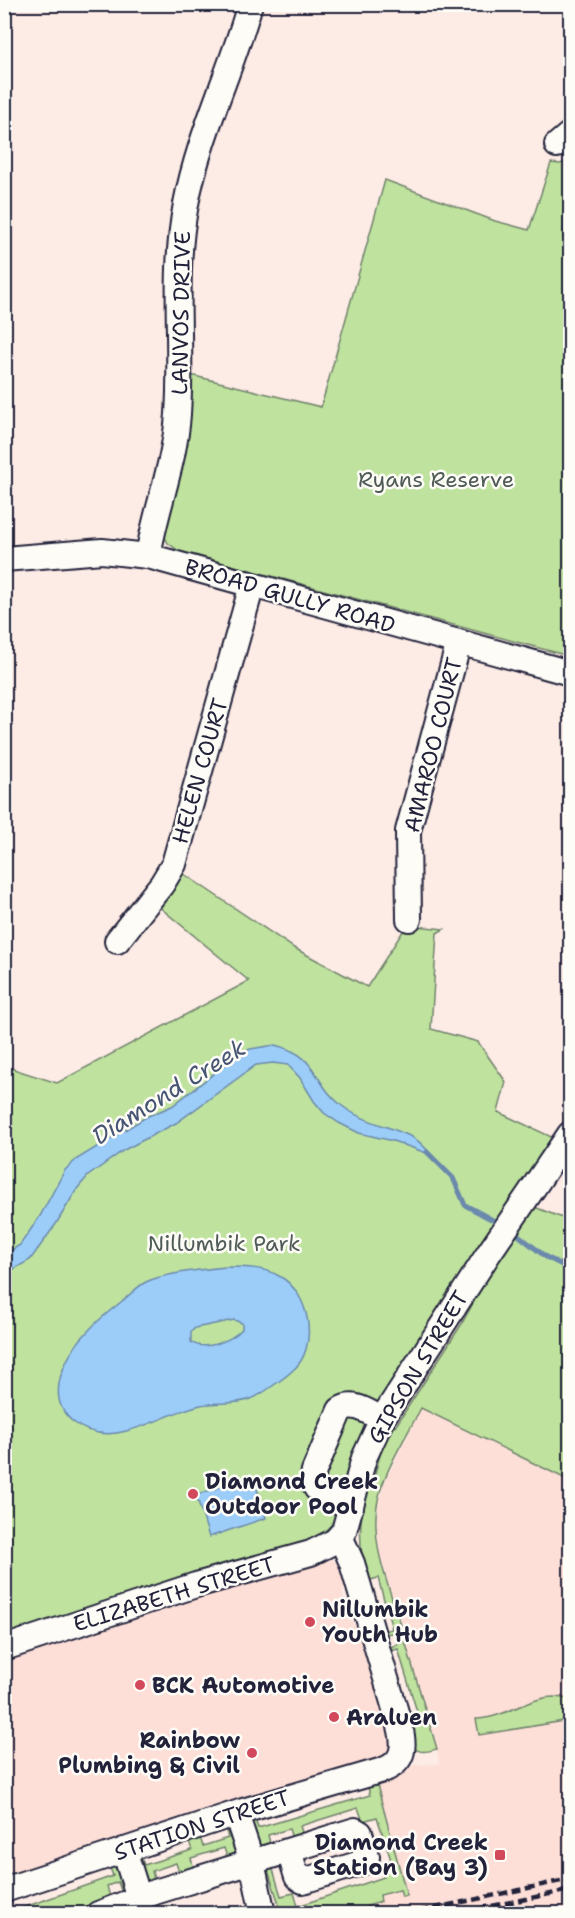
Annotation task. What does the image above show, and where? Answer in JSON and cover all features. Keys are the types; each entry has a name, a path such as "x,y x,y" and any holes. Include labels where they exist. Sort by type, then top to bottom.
{"street":[{"name":"LANVOS DRIVE","path":"148,556 153,526 170,464 178,417 180,386 178,267 186,203 199,150 242,35 250,4"},
{"name":"BROAD GULLY ROAD","path":"4,560 102,551 148,556 570,673"},
{"name":"HELEN COURT","path":"117,941 162,884 174,864 252,585"},
{"name":"AMAROO COURT","path":"409,919 408,831 459,642"},
{"name":"GIPSON STREET","path":"340,1536 346,1525 364,1458 382,1419 489,1253 570,1134"},
{"path":"351,1506 319,1492 313,1481 314,1472 340,1410 350,1405 356,1406 382,1419"},
{"name":"ELIZABETH STREET","path":"4,1648 196,1585 310,1553 329,1545 340,1536"},
{"name":"STATION STREET","path":"4,1890 236,1814 382,1770 399,1760 404,1747 400,1726 352,1563 340,1536"},
{"path":"236,1814 252,1862 263,1914"},
{"path":"124,1850 139,1898"},
{"path":"111,1911 139,1898 289,1851"},
{"path":"252,1862 266,1876 273,1897 272,1914"}],"shaded area":[{"path":"421,1408 570,1481 570,1913 363,1914 368,1912 367,1907 380,1895 401,1890 376,1781 408,1772 414,1765 439,1764 437,1749 380,1556 376,1528 378,1505 384,1483"},
{"path":"324,1558 341,1565 347,1579 342,1593 350,1620 356,1627 381,1709 391,1731 392,1749 386,1757 5,1882 4,1658"}],"green space":[{"name":"Ryans Reserve","path":"568,161 563,238 570,241 570,637 565,655 179,551 168,543 162,532 186,374 321,407 385,180 495,221 529,230 551,163 560,164"},
{"name":"Nillumbik Park","path":"181,872 294,948 367,987 407,925 444,929 437,933 431,1029 478,1042 506,1082 498,1112 558,1140 366,1431 332,1524 316,1540 4,1638 4,1066 57,1083 249,981 157,905"},
{"path":"532,1206 570,1221 570,1481 421,1408 388,1470 376,1510 381,1563 403,1632 383,1634 383,1631 392,1629 378,1578 367,1581 361,1543 361,1518 367,1480 373,1481 381,1451 375,1449 390,1424 395,1427 461,1325 495,1263"},
{"path":"405,1641 437,1749 422,1751 414,1748 409,1729 421,1725 398,1649 390,1651 388,1648"},
{"path":"555,1697 570,1699 570,1720 479,1735 476,1719 496,1716 535,1700"},
{"path":"376,1781 407,1896 402,1897 400,1890 380,1895 381,1902 367,1906 368,1912 363,1913 279,1913 278,1901 267,1867 272,1866 281,1896 294,1893 298,1906 384,1877 380,1864 391,1860 377,1817 363,1821 358,1808 300,1826 304,1838 293,1841 289,1829 268,1835 271,1847 260,1850 250,1819 254,1817 258,1828 370,1795 367,1784"},
{"path":"226,1826 234,1840 236,1856 228,1860 224,1848 191,1858 194,1870 180,1875 176,1863 152,1871 155,1883 145,1883 138,1855 144,1865 192,1850 188,1839 199,1835 203,1846 228,1838"},
{"path":"116,1863 126,1890 122,1893 118,1882 107,1886 110,1897 83,1913 5,1914 113,1876 109,1865"}],"water":[{"path":"275,1045 290,1050 308,1062 331,1096 349,1111 412,1137 432,1155 393,1141 359,1133 339,1123 324,1113 288,1065 273,1063 256,1065 176,1123 124,1150 88,1176 30,1260 5,1274 5,1254 20,1245 40,1216 65,1170 77,1159 146,1117 172,1106 234,1058 250,1049"},
{"path":"226,1267 247,1267 267,1271 290,1284 298,1294 308,1321 308,1335 301,1361 292,1371 251,1399 201,1405 119,1433 103,1434 87,1430 72,1421 63,1410 59,1399 59,1386 67,1361 93,1325 146,1282 174,1274","holes":["234,1320 242,1323 242,1329 225,1341 203,1346 191,1342 191,1332 195,1328"]},
{"path":"253,1476 266,1518 209,1537 196,1495"}],"waterway":[{"name":"Diamond Creek","path":"427,1152 453,1178 465,1205 502,1225"},
{"name":"Diamond Creek","path":"512,1230 546,1257 570,1269"}],"railway":[{"path":"407,1914 570,1879"},
{"path":"452,1914 570,1890"}],"place":[{"name":"Diamond Creek Outdoor Pool","path":"193,1494"},
{"name":"Nillumbik Youth Hub","path":"310,1622"},
{"name":"BCK Automotive","path":"140,1685"},
{"name":"Araluen","path":"334,1717"},
{"name":"Rainbow Plumbing & Civil","path":"252,1753"},
{"name":"Diamond Creek Station (Bay 3)","path":"500,1855"}]}
